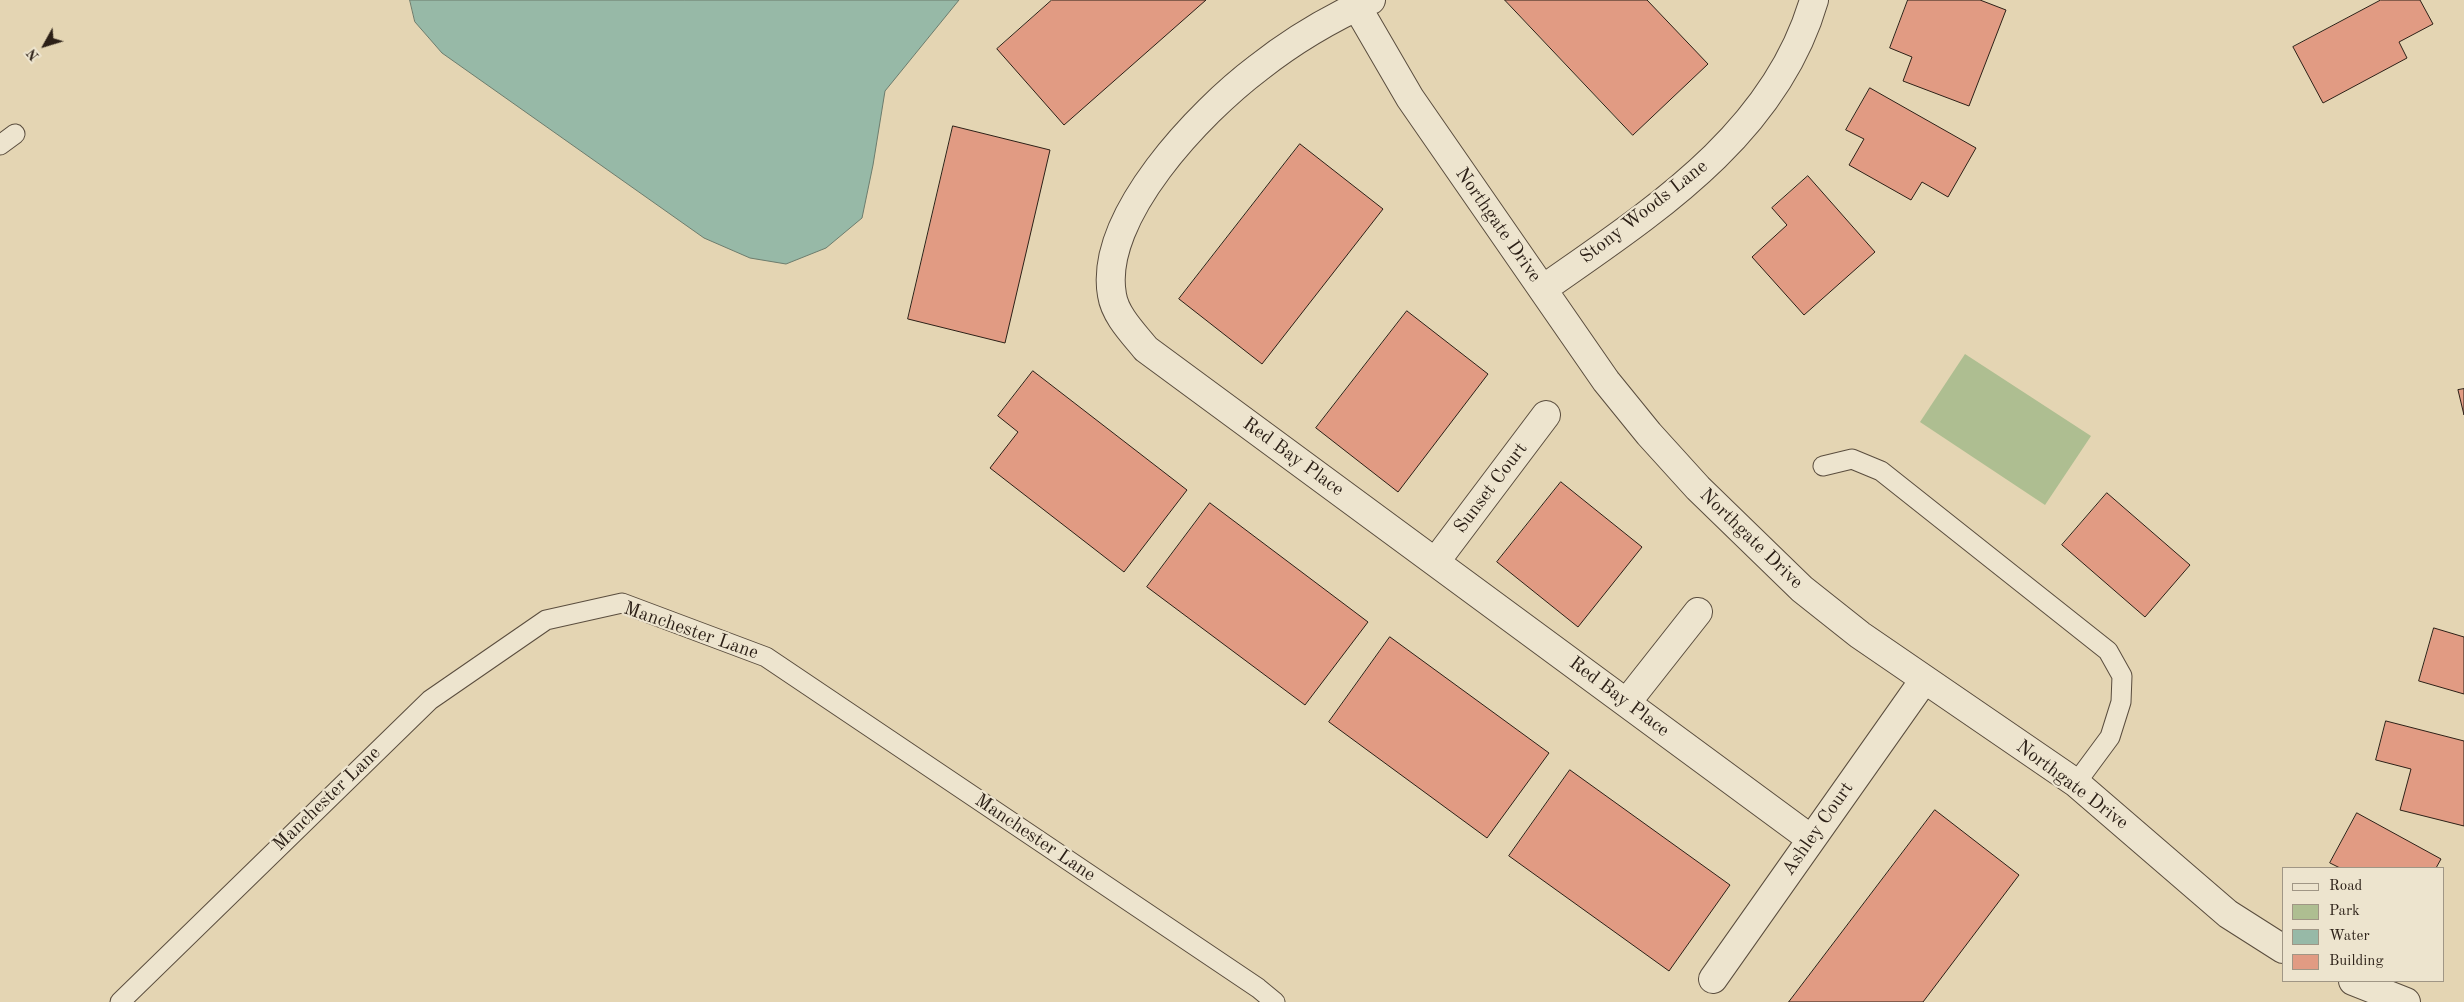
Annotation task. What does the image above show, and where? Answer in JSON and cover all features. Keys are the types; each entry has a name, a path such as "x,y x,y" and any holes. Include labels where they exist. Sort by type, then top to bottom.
{"street":[{"name":"Stony Woods Lane","path":"1543,289 1659,206 1699,173 1739,132 1773,88 1797,46 1814,0"},
{"name":"Northgate Drive","path":"1360,2 1410,98 1606,381 1649,434 1698,488 1802,589 1860,635 2076,783 2228,914 2282,948"},
{"name":"Red Bay Place","path":"1360,2 1307,33 1258,67 1220,100 1169,156 1139,196 1122,230 1112,265 1112,296 1124,324 1146,349 1811,838"},
{"name":"Sunset Court","path":"1436,561 1546,415"},
{"path":"1627,702 1698,612"},
{"name":"Ashley Court","path":"1712,980 1924,680"},
{"path":"2356,982 2406,1002"}],"lane":[{"path":"0,145 15,134"},
{"path":"1823,466 1852,459 1881,471 2108,651 2122,676 2121,702 2110,737 2076,783"},
{"name":"Manchester Lane","path":"120,1002 430,700 546,620 622,603 766,657 1258,988 1275,1002"}],"green space":[{"path":"1965,354 2091,436 2045,505 1920,422"}],"water":[{"path":"410,0 959,0 885,91 862,218 826,248 786,264 750,258 704,238 442,53 415,22"}],"building":[{"path":"1052,0 1206,0 1064,125 997,49"},
{"path":"1505,0 1647,0 1708,64 1633,135"},
{"path":"1908,0 1980,0 2006,10 1969,106 1903,81 1912,57 1890,48"},
{"path":"2381,0 2420,0 2433,24 2399,42 2407,58 2323,103 2293,47"},
{"path":"1870,88 1976,148 1948,197 1922,182 1911,200 1849,165 1864,139 1846,130"},
{"path":"953,126 1050,150 1005,343 908,319"},
{"path":"1300,144 1383,209 1262,364 1179,299"},
{"path":"1808,176 1875,252 1804,315 1752,257 1787,225 1772,208"},
{"path":"1407,311 1488,374 1398,492 1316,428"},
{"path":"1033,371 1187,490 1124,572 990,468 1018,432 998,416"},
{"path":"2464,389 2464,415 2458,390"},
{"path":"1561,482 1642,547 1578,627 1497,562"},
{"path":"2107,493 2190,565 2145,617 2062,545"},
{"path":"1210,503 1368,622 1305,705 1147,587"},
{"path":"2434,628 2464,637 2464,694 2419,681"},
{"path":"1390,637 1549,753 1487,838 1329,722"},
{"path":"2386,721 2464,741 2464,826 2400,810 2411,769 2376,760"},
{"path":"1570,770 1730,885 1669,971 1509,856"},
{"path":"1935,810 2019,875 1923,1002 1789,1002"},
{"path":"2357,813 2441,859 2437,867 2338,867 2330,863"}]}
